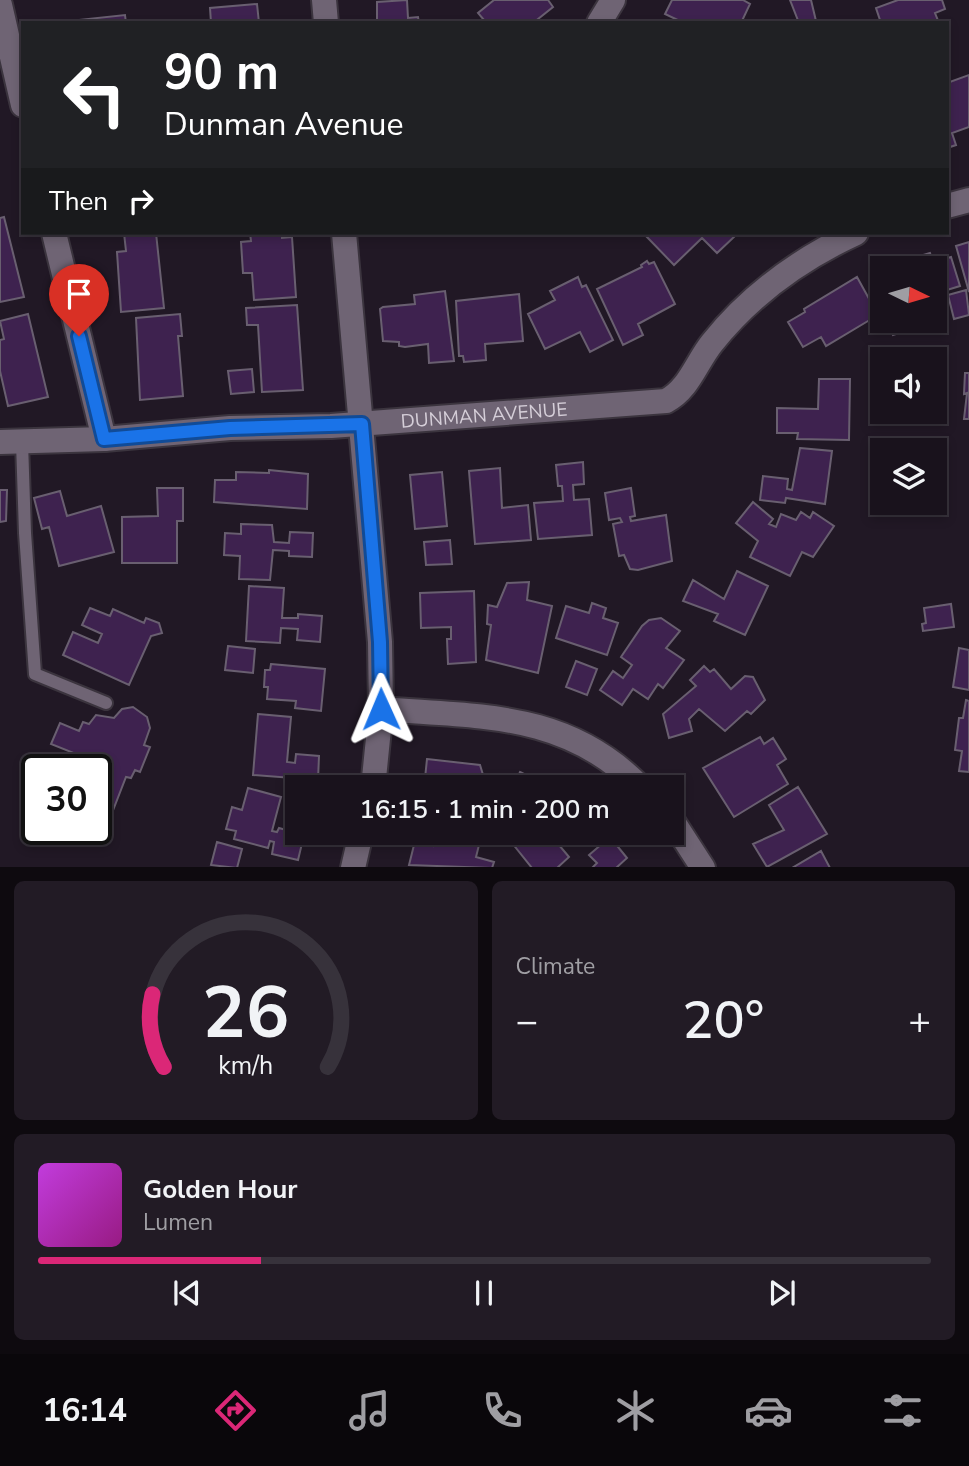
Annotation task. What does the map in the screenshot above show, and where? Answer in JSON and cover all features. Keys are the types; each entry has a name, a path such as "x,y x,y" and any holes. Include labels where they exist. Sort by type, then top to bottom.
{"street":[{"path":"324,0 326,21"},
{"path":"600,21 613,0"},
{"path":"0,5 21,95"},
{"path":"949,205 969,200"},
{"path":"54,235 104,439"},
{"path":"344,235 380,642 381,709 374,775"},
{"name":"DUNMAN AVENUE","path":"11,442 104,439 230,428 362,424 666,401 680,394 711,344 764,287 823,248 852,235"},
{"path":"381,709 524,721 564,733 629,775"},
{"path":"684,838 703,867"},
{"path":"353,867 358,845"}],"lane":[{"path":"11,442 25,533 35,674 106,703"}],"building":[{"path":"407,0 408,18 418,17 419,21 377,21 377,2"},
{"path":"494,0 548,0 553,7 536,21 483,21 478,13"},
{"path":"672,0 743,0 750,4 742,21 680,21 665,14"},
{"path":"790,0 811,0 816,21 798,21"},
{"path":"898,0 942,0 945,9 935,13 938,21 880,21 876,8"},
{"path":"257,4 259,21 211,21 210,8"},
{"path":"125,15 126,21 78,21"},
{"path":"969,75 969,127 952,133 956,145 949,147 949,82"},
{"path":"4,217 24,297 0,302 0,218"},
{"path":"124,235 156,235 164,308 121,312 117,252 126,251"},
{"path":"250,235 292,237 296,297 254,300 252,273 243,273 241,242 251,241"},
{"path":"646,236 735,236 717,253 702,238 674,265"},
{"path":"969,242 969,292 956,246"},
{"path":"951,257 960,286 947,290 947,258"},
{"path":"647,261 649,264 654,262 675,304 638,324 643,335 623,345 597,289 642,267"},
{"path":"578,277 582,287 586,285 613,340 590,352 580,332 545,349 528,314 555,300 550,291"},
{"path":"857,277 870,301 870,320 826,346 821,337 803,347 788,322 805,312 804,309"},
{"path":"966,290 969,315 954,319 948,295"},
{"path":"445,291 454,361 429,363 428,344 405,347 399,346 399,342 383,341 380,309 415,304 414,295"},
{"path":"519,294 523,341 485,344 486,360 464,362 463,356 459,356 456,301"},
{"path":"297,305 303,390 262,392 258,325 247,325 246,308"},
{"path":"28,314 48,397 8,406 0,371 0,340 4,339 0,321"},
{"path":"180,314 182,336 178,336 183,396 140,400 136,318"},
{"path":"252,369 254,392 231,394 228,371"},
{"path":"965,373 969,373 969,419 964,419 967,393 964,394"},
{"path":"819,379 850,379 849,440 797,439 798,433 777,433 777,408 818,409"},
{"path":"800,448 832,451 825,504 786,498 785,503 760,500 763,476 788,479 787,489 792,490"},
{"path":"583,462 584,484 573,485 574,500 589,499 592,535 538,539 534,503 563,501 556,465"},
{"path":"500,468 502,508 528,505 531,540 475,544 469,471"},
{"path":"269,470 308,474 307,509 214,502 215,480 236,480 236,472 269,473"},
{"path":"442,472 447,526 415,529 410,475"},
{"path":"157,488 183,488 183,521 177,521 177,563 122,563 122,517 158,516"},
{"path":"631,488 635,516 630,517 631,521 666,515 672,561 638,570 630,569 624,555 619,556 613,524 622,522 620,518 609,520 605,493"},
{"path":"0,490 7,490 6,521 0,522"},
{"path":"60,491 67,516 101,506 114,552 59,566 49,527 42,529 34,498"},
{"path":"753,502 773,519 769,524 776,527 781,514 796,520 801,512 810,518 813,512 834,526 813,557 802,552 790,576 750,557 758,541 736,523"},
{"path":"241,524 272,525 274,542 289,543 290,532 313,533 312,557 289,556 289,551 273,550 270,580 239,579 240,556 224,555 225,533 241,534"},
{"path":"450,540 452,564 426,565 424,542"},
{"path":"737,571 768,586 745,635 714,621 718,614 683,601 693,580 724,599"},
{"path":"529,582 527,600 552,606 538,673 486,660 491,625 487,624 488,605 497,607 507,583"},
{"path":"249,586 284,588 282,618 298,618 298,614 322,616 320,642 297,640 298,629 281,628 280,643 246,641"},
{"path":"474,591 476,662 448,664 447,639 451,639 451,627 421,628 420,593"},
{"path":"592,603 606,608 603,618 618,623 607,655 556,638 566,606 589,613"},
{"path":"951,604 954,627 923,631 922,624 926,623 924,608"},
{"path":"90,608 110,616 113,609 144,623 146,618 159,623 162,633 151,636 129,685 63,655 73,632 98,643 102,634 82,625"},
{"path":"661,618 680,631 666,648 684,660 663,688 658,684 648,699 633,689 622,705 600,690 613,671 623,678 632,665 621,657 642,626 649,620"},
{"path":"228,646 255,649 253,673 225,670"},
{"path":"959,648 969,650 969,690 953,687"},
{"path":"576,661 597,669 587,695 566,687"},
{"path":"271,664 325,669 321,711 295,708 296,701 267,699 268,687 264,687 265,670 270,670"},
{"path":"704,666 710,672 714,669 731,689 745,676 753,677 765,700 751,714 747,711 725,731 699,709 689,719 692,731 669,738 663,714 696,686 690,680"},
{"path":"966,700 969,701 969,772 959,771 962,751 955,750 959,718 963,718"},
{"path":"133,707 147,717 150,728 144,745 150,747 140,772 135,770 131,778 126,777 112,813 112,754 76,754 51,744 60,723 79,731 83,722 89,724 96,715 114,718 122,709"},
{"path":"258,714 291,717 287,762 295,763 296,754 319,756 318,775 285,775 285,777 253,775"},
{"path":"760,737 764,744 773,738 786,759 777,765 788,784 734,817 703,768"},
{"path":"427,759 480,765 483,775 425,775"},
{"path":"798,787 827,834 767,867 753,844 784,830 769,805"},
{"path":"248,788 281,797 272,831 277,832 279,828 285,830 285,845 302,845 298,860 272,854 274,842 270,841 268,848 234,839 236,831 226,829 232,807 242,810"},
{"path":"217,842 242,849 237,867 211,865"},
{"path":"414,845 479,845 476,857 494,862 492,867 409,865"},
{"path":"514,845 559,845 569,857 558,867 531,867"},
{"path":"601,845 616,845 627,858 617,867 593,867 597,863 589,855"},
{"path":"821,851 829,867 794,867"}],"route":[{"path":"79,336 104,439 230,428 362,424 380,642 381,709"}]}
